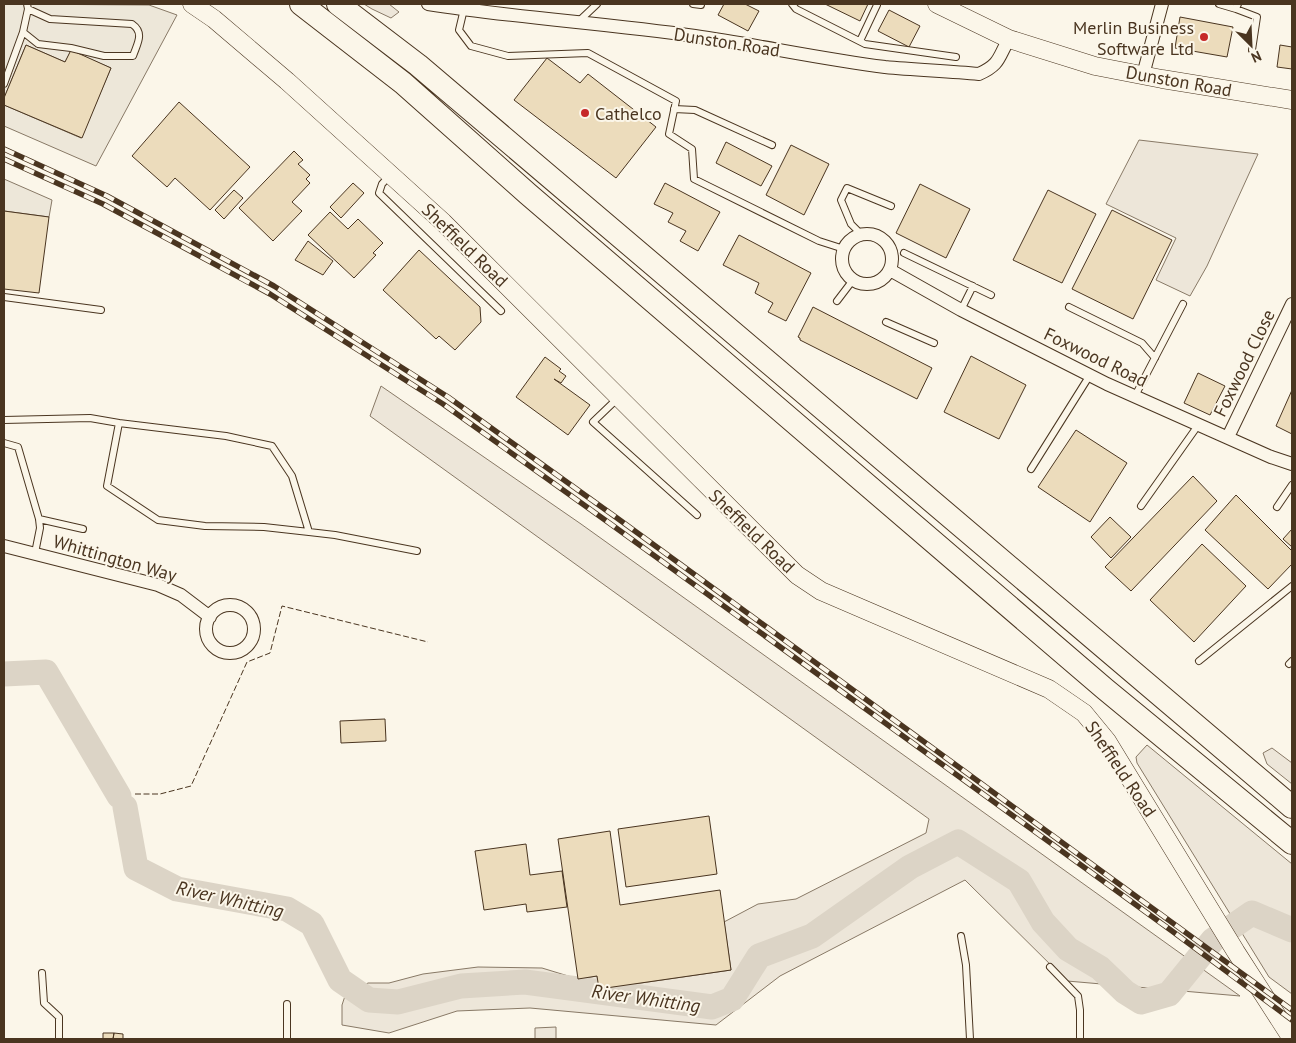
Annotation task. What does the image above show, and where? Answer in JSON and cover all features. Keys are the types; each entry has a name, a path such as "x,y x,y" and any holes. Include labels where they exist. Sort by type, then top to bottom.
{"highway":[{"path":"301,4 402,83 543,207 1089,676 1292,843"},
{"path":"338,4 418,65 1292,807"}],"main road":[{"name":"Sheffield Road","path":"192,4 214,19 287,81 443,222 797,575 822,590 1049,689 1084,713 1107,741 1236,952 1292,1039"},
{"name":"Dunston Road","path":"937,4 1009,39 1096,66 1292,100"}],"street":[{"name":"Dunston Road","path":"428,4 523,17 694,36 886,67 979,74 991,68 999,58 1009,39"},
{"path":"1143,75 1162,4"},
{"path":"860,234 877,235 889,246 892,254 890,270 878,282 869,284 853,280 846,274 843,266 844,249 853,237 860,234"},
{"name":"Foxwood Road","path":"890,270 961,310 1090,375 1292,464"},
{"name":"Foxwood Close","path":"1228,437 1292,304"},
{"name":"Whittington Way","path":"4,546 158,585 181,595 210,617"}],"lane":[{"path":"579,22 597,4"},
{"path":"693,4 701,6"},
{"path":"792,4 796,8 865,44 956,57"},
{"path":"1219,4 1237,6 1257,17 1252,50"},
{"path":"860,41 877,5"},
{"path":"4,84 23,32 27,6 50,19 132,24 138,28 140,37 133,56 104,56 71,48 38,44 23,32"},
{"path":"464,9 459,30 470,46 508,56 588,53 676,101 669,134 692,148 694,179 818,242 844,249"},
{"path":"674,109 695,110 772,145"},
{"path":"390,174 382,184 379,193 501,311"},
{"path":"860,234 851,224 841,200 847,188 891,206"},
{"path":"904,254 991,295"},
{"path":"837,301 853,280"},
{"path":"961,310 973,286"},
{"path":"4,297 101,310"},
{"path":"1135,396 1183,304"},
{"path":"1069,307 1142,343 1155,358"},
{"path":"886,322 934,343"},
{"path":"1031,469 1090,375"},
{"path":"618,398 593,422 697,515"},
{"path":"4,420 90,418 226,436 272,446 292,476 309,532"},
{"path":"119,423 106,486 158,520 205,526 264,527 335,535 417,551"},
{"path":"1141,506 1199,424"},
{"path":"4,443 18,447 39,519 40,528 34,553"},
{"path":"1277,507 1292,485"},
{"path":"39,519 83,529"},
{"path":"1200,661 1292,586"},
{"path":"961,936 966,965 970,1039"},
{"path":"1050,967 1078,996 1080,1039"},
{"path":"42,973 44,1003 59,1017 59,1039"},
{"path":"286,1004 287,1039"}],"shaded area":[{"path":"4,4 149,5 177,15 96,166 4,126 4,105 81,138 111,68 71,51 65,62 26,45 4,98"},
{"path":"364,4 389,4 399,12 391,18"},
{"path":"1139,140 1258,154 1207,266 1190,296 1156,280 1176,238 1106,204"},
{"path":"4,179 52,200 49,217 4,211"},
{"path":"381,386 581,524 1240,996 1067,981 965,880 780,976 716,1025 530,1008 457,1011 389,1033 342,1025 342,1005 345,996 368,983 389,983 423,974 478,967 542,968 578,979 597,976 599,989 731,970 724,922 758,904 796,899 926,833 929,819 370,416"},
{"path":"1147,745 1292,864 1292,994 1269,977 1137,763 1136,757"},
{"path":"1272,748 1292,763 1292,784 1267,764 1263,753"},
{"path":"556,1027 556,1039 535,1039 535,1028"}],"building":[{"path":"724,4 745,4 759,11 748,31 718,15"},
{"path":"825,4 868,4 860,21"},
{"path":"889,10 920,26 909,47 878,31"},
{"name":"Merlin Business Software Ltd","path":"1180,17 1233,27 1227,57 1175,48"},
{"path":"26,45 65,62 71,50 111,68 82,138 4,105 4,98"},
{"path":"1280,45 1292,47 1292,69 1277,67"},
{"name":"Cathelco","path":"547,58 580,83 588,74 656,127 616,178 514,100"},
{"path":"179,102 250,167 210,210 175,178 167,187 132,156"},
{"path":"726,142 772,166 761,186 716,163"},
{"path":"791,145 829,164 804,215 766,195"},
{"path":"294,151 303,160 298,164 310,175 306,179 310,183 292,202 302,211 273,241 239,208"},
{"path":"353,183 364,193 341,218 330,207"},
{"path":"665,183 720,212 698,251 680,241 686,231 668,222 673,213 654,204"},
{"path":"920,184 970,209 946,258 896,233"},
{"path":"234,190 243,198 224,219 215,210"},
{"path":"1048,190 1096,214 1062,283 1013,260"},
{"path":"1112,210 1172,240 1133,319 1072,289"},
{"path":"4,211 49,217 39,293 4,289"},
{"path":"330,212 348,229 358,219 383,243 373,253 376,255 354,278 308,235"},
{"path":"739,235 811,273 786,321 768,312 773,303 755,293 759,283 723,265"},
{"path":"308,241 333,261 323,275 295,260"},
{"path":"419,250 480,307 481,322 455,350 439,336 436,339 383,290"},
{"path":"813,307 932,368 917,399 800,340 798,337"},
{"path":"971,356 1026,385 999,439 944,412"},
{"path":"545,357 561,369 559,371 566,376 561,383 554,379 590,405 568,435 516,397"},
{"path":"1198,373 1225,386 1210,415 1184,403"},
{"path":"1292,390 1292,434 1276,426"},
{"path":"1076,430 1127,463 1090,522 1038,487"},
{"path":"1193,476 1217,501 1131,591 1105,567"},
{"path":"1236,495 1292,551 1292,564 1268,589 1205,530"},
{"path":"1110,517 1131,537 1111,558 1091,537"},
{"path":"1292,529 1292,547 1283,539"},
{"path":"1202,544 1246,586 1194,642 1150,600"},
{"path":"385,719 386,741 341,743 340,721"},
{"path":"709,816 717,874 626,887 618,829"},
{"path":"610,831 620,905 720,890 731,970 599,989 597,976 578,979 558,839"},
{"path":"526,844 530,875 562,871 567,907 527,912 526,904 484,910 475,851"},
{"path":"103,1033 114,1033 113,1039 103,1039"},
{"path":"114,1033 123,1034 123,1039 113,1039"}],"waterway":[{"name":"River Whitting","path":"4,674 46,672 119,796"},
{"name":"River Whitting","path":"125,807 136,868 177,889 287,909 312,924 340,980 369,1000 398,1002 461,986 525,982 712,1007 732,999 759,956 812,936 910,867 958,842 1019,881 1043,922 1068,949 1100,968 1125,992 1141,1002 1169,994 1213,940 1252,913 1292,930"}],"railway":[{"path":"4,149 107,196 274,286 448,397 1292,1010"},
{"path":"4,159 103,204 270,294 443,404 1172,931 1292,1020"}],"fence":[{"path":"135,794 160,794 191,786 247,662 270,653 282,606 428,642"}],"place":[{"name":"Merlin Business Software Ltd","path":"1204,37"},
{"name":"Cathelco","path":"585,113"}]}
